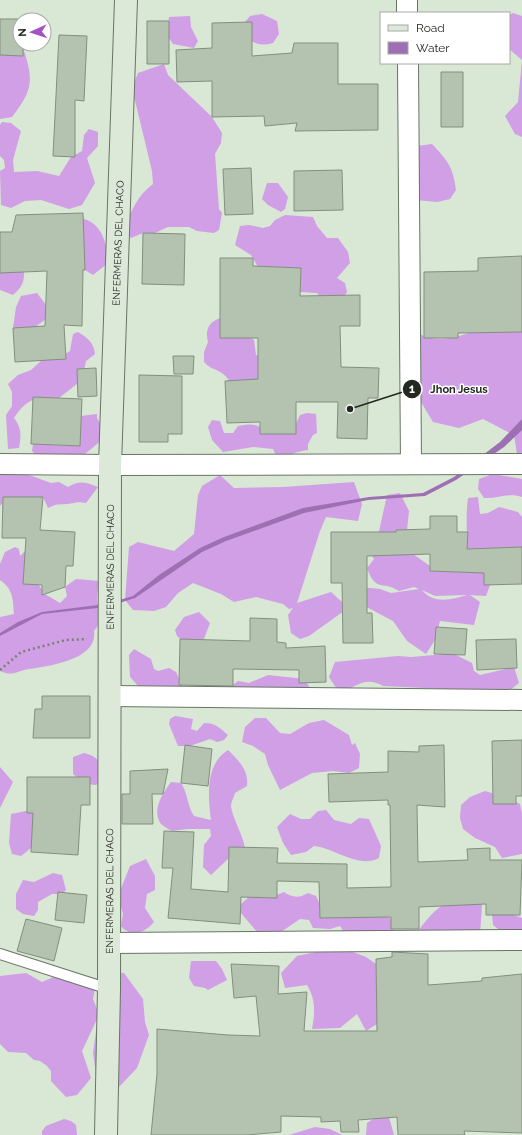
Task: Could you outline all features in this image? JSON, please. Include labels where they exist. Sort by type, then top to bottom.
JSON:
[{"type":"main road","name":"ENFERMERAS DEL CHACO","points":[[106,1135],[109,989],[110,465],[126,0]]},
{"type":"street","points":[[407,0],[408,12]]},
{"type":"street","points":[[408,64],[411,464]]},
{"type":"street","points":[[0,464],[522,464]]},
{"type":"street","points":[[110,696],[522,700]]},
{"type":"street","points":[[109,943],[522,940]]},
{"type":"lane","points":[[0,954],[109,989]]},
{"type":"path","points":[[0,670],[21,652],[66,640],[110,638]]},
{"type":"shaded area","points":[[513,13],[522,16],[522,60],[510,50],[510,14]]},
{"type":"shaded area","points":[[262,14],[277,21],[279,34],[273,43],[259,44],[247,38],[245,22],[250,16]]},
{"type":"shaded area","points":[[190,16],[191,27],[198,41],[194,48],[173,44],[167,35],[169,17]]},
{"type":"shaded area","points":[[0,48],[12,48],[12,52],[24,52],[29,68],[30,84],[28,92],[12,117],[0,119]]},
{"type":"shaded area","points":[[522,60],[522,137],[515,134],[505,116],[518,102]]},
{"type":"shaded area","points":[[164,64],[168,75],[212,117],[222,133],[221,143],[215,154],[219,209],[222,213],[219,230],[214,233],[197,231],[189,227],[168,227],[155,233],[143,233],[131,238],[124,230],[129,216],[135,204],[153,184],[152,171],[132,88],[138,73]]},
{"type":"shaded area","points":[[2,122],[11,123],[21,131],[13,160],[14,172],[37,171],[59,176],[71,157],[82,151],[84,135],[89,129],[98,132],[98,146],[87,158],[95,183],[82,205],[69,209],[41,200],[25,201],[11,208],[1,205],[0,171],[5,168],[4,160],[0,156],[0,125]]},
{"type":"shaded area","points":[[432,144],[449,165],[456,190],[450,199],[437,202],[416,200],[410,147]]},
{"type":"shaded area","points":[[267,183],[278,183],[288,197],[285,209],[281,212],[268,205],[262,199]]},
{"type":"shaded area","points":[[285,215],[313,217],[317,226],[327,238],[338,238],[348,252],[350,263],[337,278],[345,283],[347,292],[340,303],[324,302],[317,293],[300,292],[300,281],[258,267],[251,255],[235,245],[240,226],[249,225],[263,228],[270,226],[275,220]]},
{"type":"shaded area","points":[[79,218],[93,223],[98,228],[107,248],[108,263],[93,275],[85,270],[71,247]]},
{"type":"shaded area","points":[[0,259],[23,263],[23,281],[20,288],[13,295],[0,290]]},
{"type":"shaded area","points":[[37,293],[46,305],[46,319],[35,327],[13,328],[16,307],[21,296]]},
{"type":"shaded area","points":[[220,318],[224,327],[247,335],[254,340],[256,355],[261,356],[286,381],[230,382],[224,374],[207,365],[204,362],[204,352],[208,342],[207,330],[213,322]]},
{"type":"shaded area","points":[[522,323],[522,454],[517,454],[514,435],[483,419],[459,428],[433,422],[421,402],[415,367],[413,330],[423,336],[443,339],[452,338],[495,325]]},
{"type":"shaded area","points":[[78,332],[90,341],[95,354],[86,361],[82,380],[59,398],[33,400],[23,406],[14,418],[17,422],[20,433],[19,448],[8,449],[6,415],[12,406],[12,392],[8,384],[18,375],[31,370],[42,360],[58,359],[70,351],[73,334]]},
{"type":"shaded area","points":[[307,413],[316,414],[317,433],[313,435],[308,444],[308,450],[277,458],[273,449],[253,447],[223,452],[212,440],[208,427],[212,420],[220,421],[224,433],[233,433],[238,426],[246,425],[255,425],[265,430],[295,426],[300,415]]},
{"type":"shaded area","points":[[97,414],[97,418],[103,428],[103,439],[79,459],[39,459],[32,451],[33,444],[67,446],[80,437],[81,416]]},
{"type":"shaded area","points":[[21,472],[51,483],[59,482],[68,487],[76,483],[83,482],[98,487],[86,503],[78,502],[58,504],[48,508],[43,497],[8,497],[0,506],[0,473]]},
{"type":"shaded area","points":[[493,474],[522,479],[522,497],[508,495],[494,498],[484,498],[478,489],[479,479]]},
{"type":"shaded area","points":[[220,475],[234,488],[283,487],[354,482],[362,504],[358,521],[326,517],[320,531],[297,603],[331,592],[342,602],[344,611],[309,636],[300,639],[291,633],[288,615],[293,608],[289,609],[283,604],[256,597],[234,602],[221,594],[193,583],[178,593],[166,607],[154,611],[133,610],[125,600],[129,547],[138,542],[174,551],[194,534],[198,495],[202,486]]},
{"type":"shaded area","points":[[400,493],[409,511],[407,530],[413,554],[430,566],[450,572],[467,564],[468,498],[478,497],[480,514],[488,513],[499,507],[518,512],[522,517],[522,553],[511,547],[494,548],[487,556],[490,585],[486,596],[470,595],[480,602],[474,625],[440,621],[435,640],[426,654],[407,641],[393,621],[359,603],[360,587],[380,589],[391,593],[419,589],[414,587],[399,591],[388,586],[380,585],[373,581],[367,568],[374,559],[367,548],[378,536],[387,495]],"holes":[[[422,590],[435,596],[467,595],[443,600],[431,597]]]},
{"type":"shaded area","points":[[15,547],[19,549],[20,556],[26,550],[30,557],[24,566],[24,584],[38,584],[45,594],[60,603],[67,596],[65,587],[76,579],[100,581],[97,602],[100,618],[94,631],[93,641],[88,649],[80,655],[70,660],[48,666],[9,674],[0,671],[0,617],[14,614],[14,609],[12,595],[8,587],[0,580],[0,564],[5,552]]},
{"type":"shaded area","points":[[199,612],[210,623],[202,644],[185,643],[177,636],[175,630],[184,617]]},
{"type":"shaded area","points":[[134,649],[151,659],[154,669],[158,671],[169,668],[176,672],[183,687],[140,688],[130,677],[129,655]]},
{"type":"shaded area","points":[[447,654],[456,655],[472,663],[474,671],[480,675],[514,667],[519,683],[508,692],[383,686],[377,683],[366,682],[356,685],[340,694],[329,677],[335,662],[398,656],[411,657]]},
{"type":"shaded area","points":[[268,675],[305,679],[312,692],[229,688],[238,681],[249,683]]},
{"type":"shaded area","points":[[175,716],[193,719],[191,729],[197,731],[204,723],[208,723],[217,726],[228,735],[224,740],[217,742],[210,739],[190,746],[178,746],[169,724],[170,719]]},
{"type":"shaded area","points":[[255,718],[266,718],[280,733],[290,734],[309,723],[324,720],[349,735],[352,745],[355,743],[360,754],[359,768],[349,773],[333,771],[312,773],[280,790],[268,765],[265,754],[253,746],[242,742],[245,727]]},
{"type":"shaded area","points":[[228,750],[245,770],[247,780],[247,786],[235,793],[231,803],[233,815],[245,848],[229,858],[211,875],[203,867],[204,845],[211,836],[210,829],[187,829],[172,831],[161,824],[157,813],[159,802],[171,782],[181,783],[194,816],[211,820],[209,791],[212,772],[215,764]]},
{"type":"shaded area","points":[[84,753],[94,757],[99,762],[102,780],[96,785],[85,784],[73,774],[73,757]]},
{"type":"shaded area","points":[[0,767],[13,782],[0,808]]},
{"type":"shaded area","points":[[485,791],[508,798],[520,804],[522,813],[522,854],[502,858],[495,847],[475,838],[463,829],[460,818],[461,805],[470,797]]},
{"type":"shaded area","points":[[31,810],[59,814],[32,834],[31,848],[21,856],[12,854],[9,843],[11,814]]},
{"type":"shaded area","points":[[326,810],[334,820],[351,824],[359,818],[369,819],[381,846],[379,858],[371,861],[355,860],[330,850],[314,846],[306,852],[291,855],[283,843],[277,827],[290,814],[301,819],[310,819],[318,811]]},
{"type":"shaded area","points":[[146,859],[155,876],[155,890],[147,894],[145,908],[154,922],[146,929],[138,933],[133,933],[125,930],[121,926],[123,914],[118,896],[130,866]]},
{"type":"shaded area","points":[[53,873],[62,875],[66,890],[62,894],[52,894],[38,902],[38,910],[34,916],[23,914],[16,909],[16,894],[23,880],[34,882]]},
{"type":"shaded area","points":[[475,890],[482,906],[480,934],[423,933],[419,930],[437,909],[457,897]]},
{"type":"shaded area","points":[[284,892],[293,896],[302,896],[308,893],[316,896],[322,909],[357,909],[390,918],[394,925],[393,932],[344,932],[340,926],[330,929],[313,928],[309,920],[300,919],[281,932],[258,933],[240,912],[241,904],[249,897],[269,898]]},
{"type":"shaded area","points":[[509,910],[514,915],[522,918],[522,933],[498,929],[493,925],[492,914]]},
{"type":"shaded area","points":[[340,947],[366,957],[376,964],[377,1024],[366,1031],[357,1014],[340,1028],[312,1029],[314,1007],[312,996],[307,985],[285,988],[281,973],[297,956]]},
{"type":"shaded area","points":[[191,961],[216,961],[227,980],[208,990],[194,986],[189,978]]},
{"type":"shaded area","points":[[97,971],[124,973],[143,999],[145,1022],[149,1035],[137,1068],[119,1087],[97,1081],[93,1053],[98,1017],[82,1051],[91,1078],[77,1095],[66,1097],[51,1081],[51,1071],[47,1066],[40,1061],[34,1060],[26,1053],[8,1052],[0,1044],[0,976],[26,973],[42,982],[56,976],[96,984],[93,999],[99,1014],[101,996]]},
{"type":"shaded area","points":[[387,1110],[394,1135],[366,1135],[367,1123]]},
{"type":"shaded area","points":[[64,1119],[71,1121],[76,1125],[77,1135],[42,1135],[42,1131],[46,1126]]},
{"type":"shaded area","points":[[315,1127],[330,1129],[342,1135],[289,1135]]},
{"type":"water","points":[[522,419],[522,430],[504,447],[456,480],[425,496],[368,500],[304,513],[226,541],[202,552],[135,598],[107,607],[42,614],[0,636],[0,633],[18,622],[42,612],[106,604],[133,596],[159,575],[200,548],[224,537],[303,508],[369,497],[423,493],[454,477],[500,442]]},
{"type":"building","points":[[0,19],[12,19],[12,52],[23,52],[23,56],[0,55]]},
{"type":"building","points":[[147,21],[169,21],[169,64],[147,64]]},
{"type":"building","points":[[252,22],[252,56],[292,53],[294,43],[338,43],[338,84],[378,84],[378,130],[295,131],[297,123],[265,126],[264,116],[212,117],[212,81],[177,82],[176,50],[212,48],[212,23]]},
{"type":"building","points":[[59,35],[87,36],[84,101],[75,100],[75,157],[53,156]]},
{"type":"building","points":[[441,72],[463,72],[463,127],[441,127]]},
{"type":"building","points":[[251,168],[253,214],[225,215],[223,169]]},
{"type":"building","points":[[342,170],[343,210],[294,211],[294,171]]},
{"type":"building","points":[[83,213],[85,270],[83,270],[82,326],[64,325],[66,359],[15,362],[13,328],[45,326],[47,271],[0,273],[0,232],[12,232],[16,215]]},
{"type":"building","points":[[143,233],[185,234],[184,285],[142,284]]},
{"type":"building","points":[[522,256],[522,332],[458,333],[458,338],[424,338],[424,272],[478,271],[478,258]]},
{"type":"building","points":[[220,258],[253,258],[253,266],[301,268],[300,296],[360,295],[360,326],[340,326],[341,367],[379,368],[378,398],[368,398],[367,439],[337,438],[338,402],[296,402],[296,434],[260,434],[260,422],[227,423],[225,381],[258,379],[258,338],[220,338]]},
{"type":"building","points":[[173,356],[194,356],[193,374],[174,374]]},
{"type":"building","points":[[96,368],[97,396],[78,397],[77,369]]},
{"type":"building","points":[[139,375],[182,376],[182,434],[168,434],[168,442],[139,442]]},
{"type":"building","points":[[33,397],[82,399],[80,446],[31,444]]},
{"type":"building","points":[[3,497],[43,497],[40,530],[75,532],[73,566],[66,566],[65,587],[42,595],[42,585],[23,584],[26,538],[2,538]]},
{"type":"building","points":[[430,516],[457,516],[457,532],[468,532],[467,549],[522,547],[522,584],[484,585],[484,573],[430,571],[430,554],[367,556],[367,613],[372,613],[373,643],[343,643],[342,583],[331,583],[331,532],[396,532],[396,530],[430,529]]},
{"type":"building","points":[[250,618],[277,619],[277,642],[286,643],[286,648],[325,646],[326,682],[299,683],[299,670],[233,669],[233,686],[179,685],[180,639],[250,641]]},
{"type":"building","points":[[436,627],[467,629],[465,655],[434,654]]},
{"type":"building","points":[[516,639],[517,668],[477,670],[476,640]]},
{"type":"building","points":[[42,696],[90,696],[90,738],[33,738],[35,709],[42,709]]},
{"type":"building","points":[[522,740],[522,796],[516,796],[516,804],[493,804],[492,741]]},
{"type":"building","points":[[185,745],[212,749],[208,786],[181,783]]},
{"type":"building","points":[[444,745],[445,807],[417,805],[418,862],[468,860],[467,849],[490,848],[490,860],[522,860],[520,915],[486,915],[486,904],[419,907],[419,929],[391,929],[391,917],[320,918],[319,882],[277,881],[277,898],[241,897],[240,924],[168,918],[173,868],[162,868],[164,831],[194,832],[191,889],[228,892],[229,847],[278,848],[277,863],[347,864],[347,888],[391,887],[390,805],[388,805],[388,800],[329,802],[328,774],[388,772],[388,751],[419,752],[419,746]]},
{"type":"building","points":[[168,769],[163,794],[152,794],[153,824],[122,824],[122,794],[130,794],[130,771]]},
{"type":"building","points":[[27,777],[90,777],[90,805],[81,805],[78,855],[31,852],[33,813],[27,813]]},
{"type":"building","points":[[58,892],[87,895],[84,923],[55,920]]},
{"type":"building","points":[[26,919],[62,928],[54,961],[17,951]]},
{"type":"building","points":[[392,952],[428,954],[428,985],[482,981],[482,978],[522,974],[522,1133],[464,1131],[465,1135],[398,1135],[397,1117],[358,1120],[359,1132],[341,1132],[340,1121],[321,1122],[321,1117],[281,1116],[281,1132],[246,1135],[151,1135],[157,1074],[157,1029],[260,1036],[256,996],[234,998],[231,964],[279,966],[278,994],[307,992],[304,1031],[377,1031],[376,959],[392,957]]},
{"type":"place","name":"Jhon Jesus","points":[[350,409]]}]
